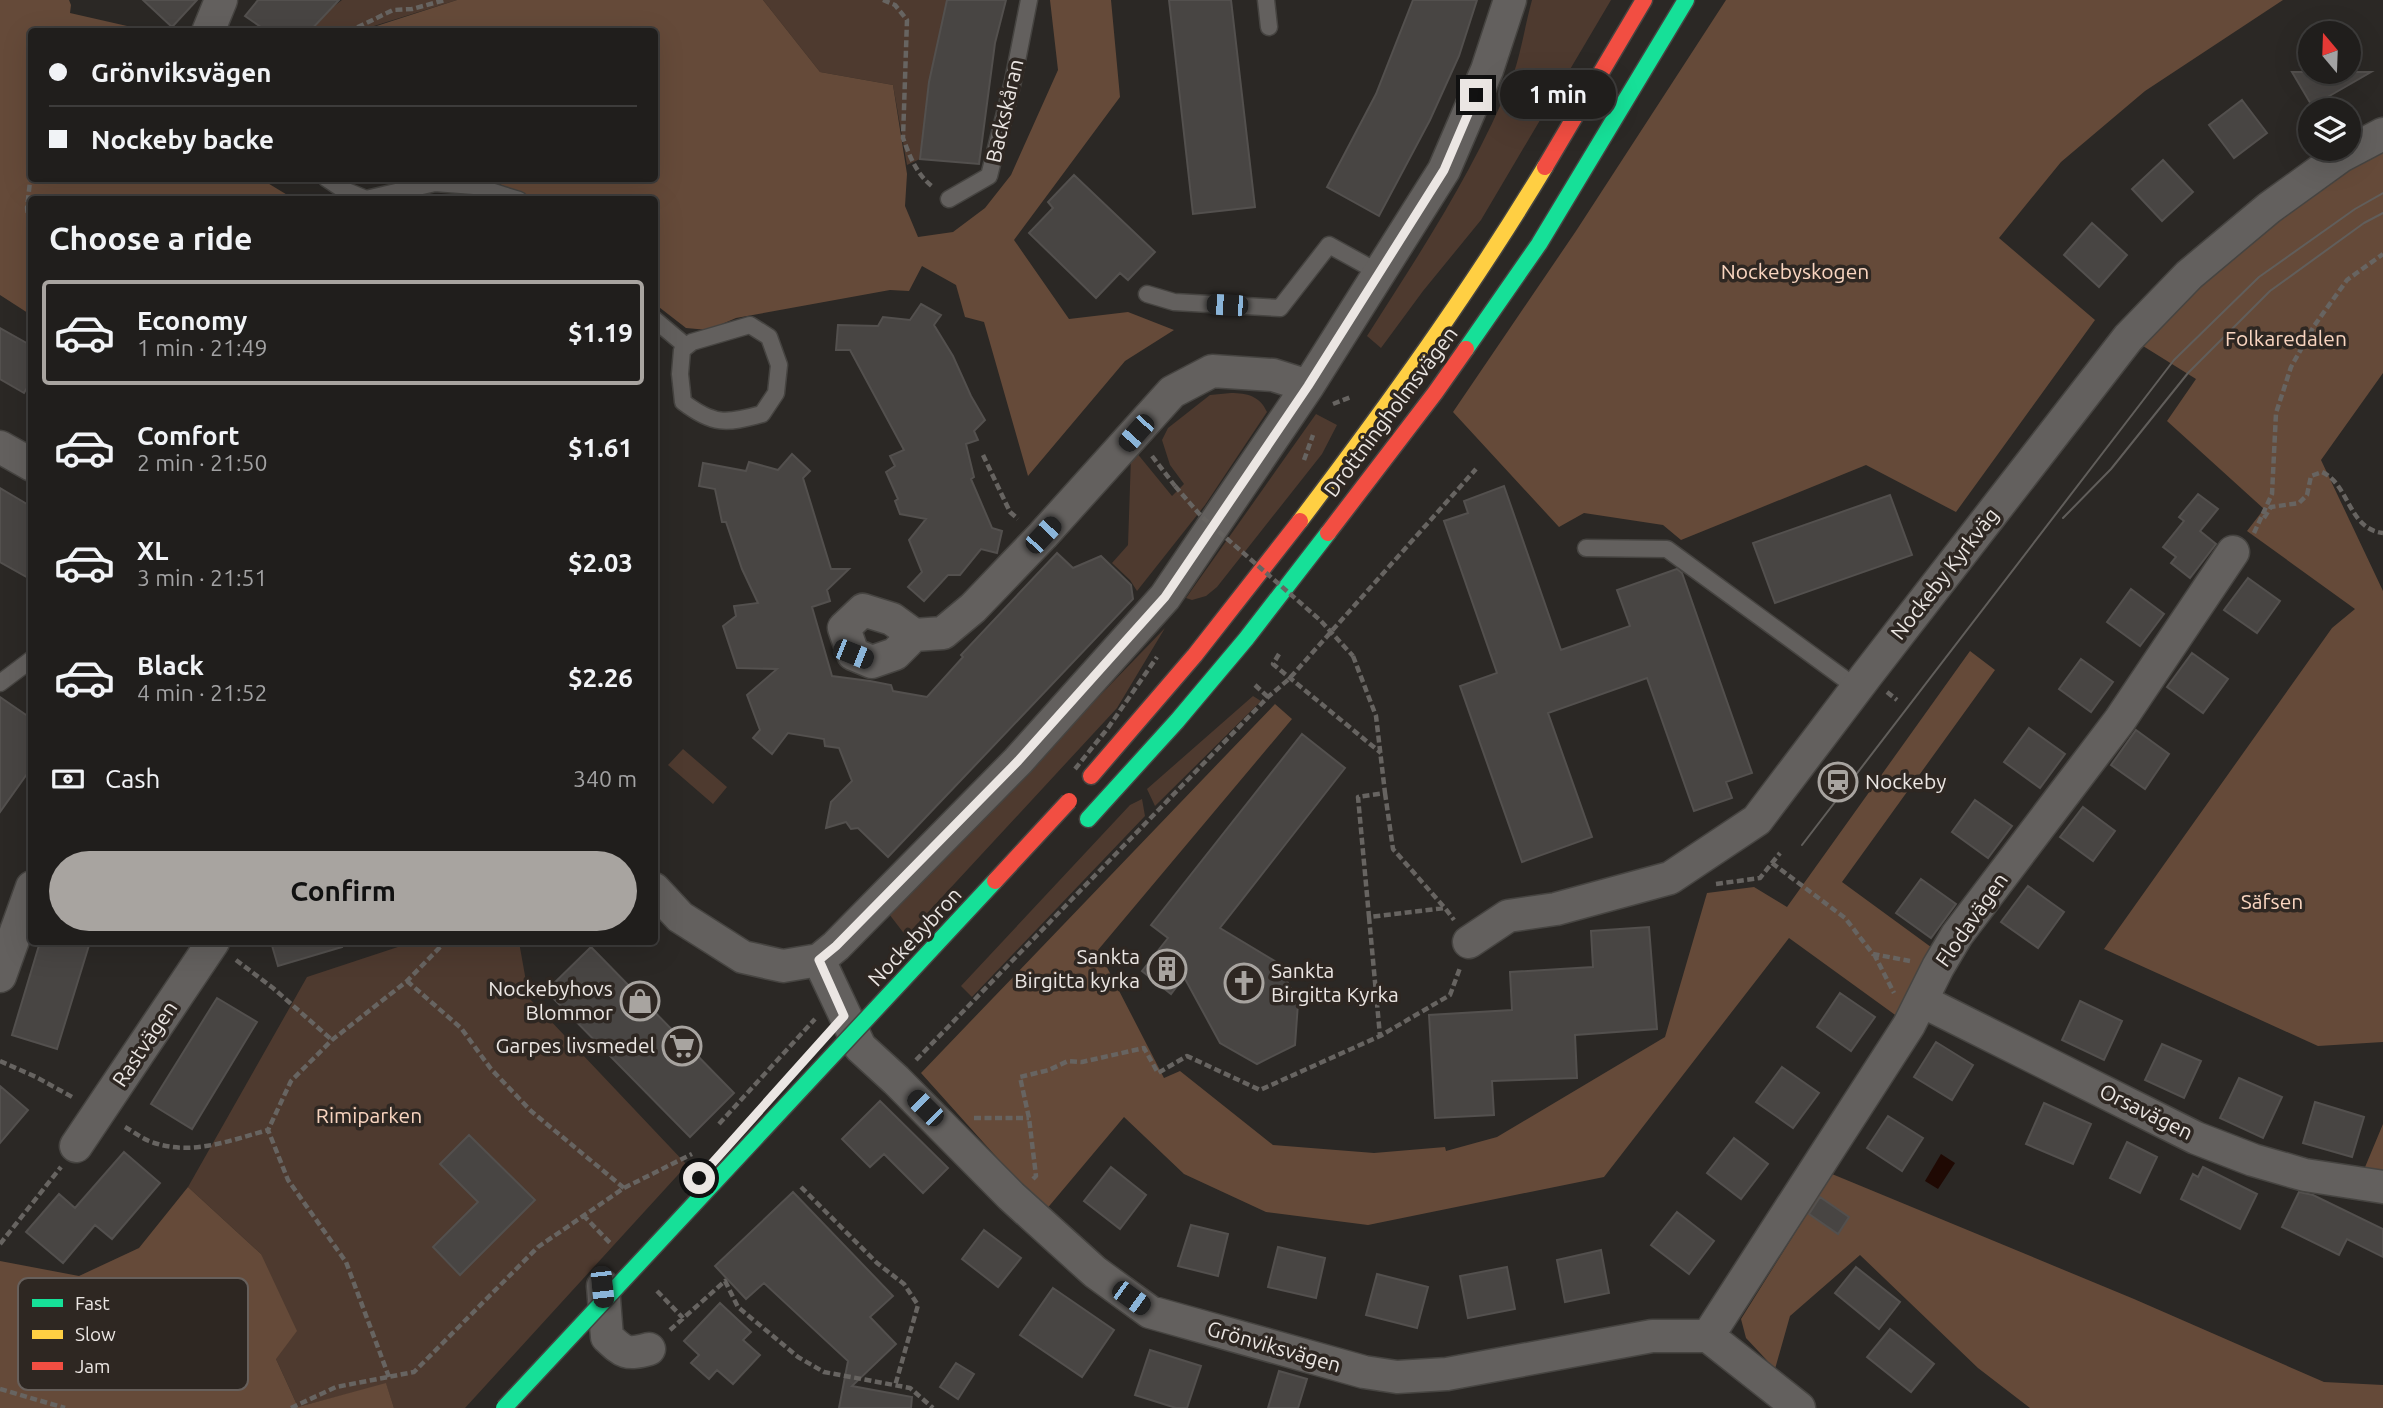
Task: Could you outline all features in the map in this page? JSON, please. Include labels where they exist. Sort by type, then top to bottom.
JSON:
[{"type":"main road","name":"Drottningholmsvägen","points":[[1069,801],[1156,703],[1224,620],[1408,376],[1489,258],[1644,0]]},
{"type":"main road","name":"Drottningholmsvägen","points":[[1084,824],[1177,721],[1246,639],[1435,393],[1539,244],[1685,0]]},
{"type":"main road","name":"Nockebybron","points":[[504,1408],[1069,801]]},
{"type":"main road","points":[[859,1062],[878,1042]]},
{"type":"main road","points":[[591,1347],[620,1317]]},
{"type":"street","points":[[210,28],[221,0]]},
{"type":"street","points":[[658,893],[680,917],[743,957],[783,966],[827,953],[1018,761],[1165,597],[1315,397],[1378,272],[1444,170],[1487,70],[1510,0]]},
{"type":"street","name":"Nockeby Kyrkväg","points":[[1469,942],[1508,916],[1556,909],[1670,878],[1757,820],[2129,338],[2189,275],[2269,208],[2341,156],[2383,134]]},
{"type":"street","points":[[914,635],[943,634],[973,608],[1172,392],[1212,371],[1273,375],[1315,397]]},
{"type":"street","points":[[0,447],[28,463]]},
{"type":"street","name":"Flodavägen","points":[[1708,1336],[1909,1025],[1957,935],[2120,720],[2233,552]]},
{"type":"street","points":[[0,976],[28,898]]},
{"type":"street","name":"Rastvägen","points":[[76,1146],[211,945]]},
{"type":"street","name":"Grönviksvägen","points":[[827,953],[840,1006],[860,1047],[1021,1205],[1095,1272],[1150,1312],[1364,1372],[1397,1377],[1447,1374],[1652,1336],[1708,1336]]},
{"type":"street","name":"Orsavägen","points":[[1922,1001],[2196,1138],[2253,1160],[2305,1175],[2383,1187]]},
{"type":"street","points":[[649,1349],[630,1354],[622,1351],[607,1337],[602,1287],[840,1006]]},
{"type":"street","points":[[1708,1336],[1799,1408]]},
{"type":"lane","name":"Backskåran","points":[[949,200],[989,176],[1013,81],[1029,0]]},
{"type":"lane","points":[[1266,0],[1269,27]]},
{"type":"lane","points":[[331,182],[349,195]]},
{"type":"lane","points":[[379,196],[435,183],[474,186],[506,196]]},
{"type":"lane","points":[[1147,294],[1174,302],[1280,308],[1329,245],[1378,272]]},
{"type":"lane","points":[[658,323],[686,346]]},
{"type":"lane","points":[[750,325],[769,337],[779,365],[778,379],[776,393],[762,414],[736,421],[703,418],[682,402],[680,374],[682,350],[686,346],[719,332],[750,325]]},
{"type":"lane","points":[[1586,548],[1667,550],[1857,688]]},
{"type":"lane","points":[[0,683],[28,662]]},
{"type":"path","points":[[356,28],[393,10],[412,9],[445,0]]},
{"type":"path","points":[[883,0],[895,5],[907,20],[903,138],[909,156],[923,179],[949,200]]},
{"type":"path","points":[[28,220],[26,208],[30,182]]},
{"type":"path","points":[[2383,254],[2347,280],[2314,326],[2291,367],[2276,413],[2272,494],[2253,536],[2271,507],[2299,503],[2307,495],[2311,477],[2322,472],[2333,477],[2354,514],[2369,529],[2383,533]]},
{"type":"path","points":[[1315,397],[1355,396]]},
{"type":"path","points":[[1036,1176],[1029,1118],[1020,1077],[1049,1070],[1068,1061],[1082,1062],[1144,1048],[1158,1073],[1187,1056],[1260,1090],[1380,1036],[1450,995],[1469,942],[1444,908],[1393,849],[1377,716],[1353,656],[1320,620],[1201,516],[1136,433]]},
{"type":"path","points":[[983,455],[1010,512],[1041,537]]},
{"type":"path","points":[[896,1080],[1268,697],[1289,679],[1476,469]]},
{"type":"path","points":[[1273,664],[1382,754]]},
{"type":"path","points":[[1255,685],[1268,697]]},
{"type":"path","points":[[1380,1036],[1359,797],[1385,793]]},
{"type":"path","points":[[1780,853],[1772,863],[1845,918],[1873,954],[1938,967]]},
{"type":"path","points":[[1370,917],[1444,908]]},
{"type":"path","points":[[217,945],[332,1040]]},
{"type":"path","points":[[389,1377],[346,1262],[288,1180],[268,1130],[291,1082],[332,1040],[407,981],[442,945]]},
{"type":"path","points":[[407,981],[461,1028],[491,1069],[531,1111],[624,1188]]},
{"type":"path","points":[[716,1128],[840,1006]]},
{"type":"path","points":[[0,1061],[53,1087]]},
{"type":"path","points":[[995,1118],[1029,1118]]},
{"type":"path","points":[[132,1131],[147,1140],[174,1148],[185,1148],[206,1147],[268,1130]]},
{"type":"path","points":[[0,1244],[76,1146]]},
{"type":"path","points":[[291,1408],[336,1387],[414,1372],[538,1247],[624,1188],[689,1157],[698,1148]]},
{"type":"path","points":[[801,1186],[877,1263],[904,1284],[918,1305],[895,1386]]},
{"type":"path","points":[[649,1349],[725,1281],[738,1307],[798,1357],[824,1372],[910,1388],[933,1408]]},
{"type":"path","points":[[0,1389],[65,1408]]},
{"type":"green space","points":[[0,0],[69,0],[70,13],[136,28],[28,28],[28,182],[266,182],[289,196],[28,196],[28,313],[0,295]]},
{"type":"green space","points":[[342,0],[457,0],[368,28],[313,28]]},
{"type":"green space","points":[[457,0],[763,0],[820,72],[893,85],[907,174],[905,206],[918,237],[953,232],[985,208],[1011,175],[1058,70],[1050,0],[1111,0],[1120,97],[1014,240],[1069,319],[1128,312],[1174,330],[1125,361],[1028,476],[984,322],[965,317],[956,285],[922,266],[909,291],[890,290],[736,318],[708,330],[686,328],[658,306],[658,196],[526,196],[495,182],[658,182],[658,28],[370,28]]},
{"type":"green space","points":[[763,0],[947,0],[929,82],[920,159],[907,165],[893,85],[820,72]]},
{"type":"green space","points":[[1532,0],[1611,0],[1481,220],[1381,348],[1367,336],[1446,210],[1481,145],[1512,78]]},
{"type":"green space","name":"Nockebyskogen","points":[[1726,0],[2283,0],[2145,91],[2061,162],[1999,238],[2095,320],[1956,512],[1866,465],[1681,540],[1663,525],[1584,513],[1559,527],[1453,412],[1576,231]]},
{"type":"green space","points":[[2383,150],[2383,373],[2321,460],[2383,591],[2383,1042],[2318,1046],[2104,949],[2332,628],[2355,609],[2247,531],[2264,509],[2167,421],[2196,379],[2143,346],[2202,280],[2276,219],[2349,168]]},
{"type":"green space","points":[[1231,393],[1252,396],[1261,402],[1267,412],[1205,505],[1137,591],[1130,580],[1112,563],[1128,545],[1131,457],[1136,452],[1172,496],[1184,484],[1170,465],[1162,440],[1168,428],[1210,395]]},
{"type":"green space","points":[[1316,414],[1337,425],[1322,454],[1217,587],[1206,596],[1192,600],[1186,598]]},
{"type":"green space","points":[[1165,628],[1117,708],[906,936],[889,914]]},
{"type":"green space","points":[[1970,651],[1995,670],[1842,882],[1935,950],[1898,1017],[1789,938],[1604,1177],[1368,1225],[1266,1212],[1184,1174],[1124,1117],[1045,1211],[921,1073],[1275,704],[1292,719],[1098,950],[1164,1078],[1180,1071],[1273,1145],[1374,1153],[1445,1147],[1446,1151],[1497,1137],[1665,1037],[1707,893],[1754,887],[1787,907]]},
{"type":"green space","points":[[1253,696],[1261,701],[1155,806],[1147,789]]},
{"type":"green space","points":[[683,749],[727,787],[713,804],[668,765]]},
{"type":"green space","points":[[1142,799],[1145,816],[972,997],[961,986],[1130,805]]},
{"type":"green space","name":"Rimiparken","points":[[404,945],[520,945],[529,998],[687,1165],[465,1408],[394,1408],[386,1384],[298,1407],[276,1359],[261,1254],[188,1187],[307,977]]},
{"type":"green space","points":[[2383,1124],[2383,1173],[2363,1172]]},
{"type":"green space","points":[[1832,1174],[2134,1299],[2324,1382],[2383,1385],[2383,1408],[2030,1408],[1978,1368],[1860,1255],[1790,1316],[1775,1369],[1746,1338],[1741,1319]]},
{"type":"green space","points":[[188,1187],[261,1254],[297,1331],[276,1359],[298,1407],[386,1383],[394,1408],[0,1408],[0,1261],[79,1276],[139,1248]]},
{"type":"shaded area","points":[[1941,1154],[1955,1163],[1938,1189],[1925,1181]]},
{"type":"building","points":[[143,0],[197,0],[172,27]]},
{"type":"building","points":[[258,0],[339,0],[313,28],[262,28],[245,16]]},
{"type":"building","points":[[947,0],[1006,0],[995,43],[979,164],[920,159],[929,82]]},
{"type":"building","points":[[1169,0],[1231,0],[1255,207],[1193,214]]},
{"type":"building","points":[[1413,0],[1477,0],[1459,56],[1430,120],[1379,216],[1327,187],[1376,94]]},
{"type":"building","points":[[2299,84],[2350,84],[2326,98],[2307,98]]},
{"type":"building","points":[[2242,100],[2267,133],[2234,158],[2209,125]]},
{"type":"building","points":[[2163,160],[2193,192],[2162,221],[2132,189]]},
{"type":"building","points":[[1074,175],[1155,252],[1128,280],[1120,273],[1096,298],[1029,233],[1053,208],[1048,202]]},
{"type":"building","points":[[2092,223],[2127,255],[2099,287],[2064,255]]},
{"type":"building","points":[[921,304],[941,315],[934,325],[985,420],[974,431],[978,440],[966,444],[974,477],[971,479],[992,528],[1002,531],[997,553],[981,549],[960,575],[948,575],[924,601],[908,587],[922,572],[909,540],[926,519],[900,514],[895,501],[898,499],[886,472],[895,466],[890,456],[904,450],[850,350],[836,350],[838,325],[878,326],[883,317],[910,320]]},
{"type":"building","points":[[0,328],[28,344],[28,386],[24,393],[0,379]]},
{"type":"building","points":[[792,454],[810,471],[803,478],[831,569],[849,569],[827,590],[830,601],[812,607],[832,676],[891,685],[893,691],[927,697],[963,657],[961,655],[1057,553],[1073,568],[1101,556],[1131,585],[1133,599],[888,857],[858,828],[851,829],[846,822],[826,828],[831,802],[852,781],[839,748],[825,746],[824,739],[788,733],[772,754],[753,738],[760,730],[747,695],[777,669],[737,668],[723,626],[736,616],[734,606],[758,603],[742,569],[726,522],[722,522],[715,489],[699,486],[703,463],[746,471],[749,462],[778,470]]},
{"type":"building","points":[[1504,486],[1561,650],[1630,626],[1617,590],[1677,569],[1682,573],[1752,773],[1726,782],[1732,798],[1694,811],[1647,678],[1548,713],[1592,837],[1522,862],[1460,686],[1497,673],[1444,521],[1468,513],[1464,501]]},
{"type":"building","points":[[0,488],[28,505],[28,578],[0,562]]},
{"type":"building","points":[[2198,494],[2218,509],[2200,531],[2216,544],[2190,578],[2171,563],[2176,557],[2163,547],[2184,521],[2179,517]]},
{"type":"building","points":[[1890,495],[1912,555],[1775,603],[1753,543]]},
{"type":"building","points":[[2248,578],[2280,601],[2257,633],[2224,610]]},
{"type":"building","points":[[2131,589],[2164,614],[2140,646],[2107,622]]},
{"type":"building","points":[[2192,653],[2228,679],[2203,713],[2167,687]]},
{"type":"building","points":[[2081,659],[2113,682],[2091,712],[2059,689]]},
{"type":"building","points":[[0,697],[28,716],[28,773],[0,812]]},
{"type":"building","points":[[2029,728],[2065,754],[2040,788],[2004,762]]},
{"type":"building","points":[[2136,730],[2169,754],[2145,789],[2111,765]]},
{"type":"building","points":[[1302,734],[1345,768],[1220,928],[1278,963],[1298,1003],[1295,1045],[1257,1064],[1220,1043],[1184,977],[1171,994],[1142,971],[1168,938],[1151,925]]},
{"type":"building","points":[[1975,800],[2012,826],[1988,858],[1952,832]]},
{"type":"building","points":[[2083,807],[2115,831],[2093,861],[2060,837]]},
{"type":"building","points":[[1921,879],[1956,904],[1931,938],[1896,913]]},
{"type":"building","points":[[2028,886],[2064,912],[2038,948],[2001,922]]},
{"type":"building","points":[[1649,927],[1657,1029],[1575,1035],[1577,1078],[1492,1081],[1494,1115],[1435,1118],[1429,1015],[1512,1010],[1510,972],[1593,967],[1591,931]]},
{"type":"building","points":[[39,945],[89,945],[57,1049],[12,1035]]},
{"type":"building","points":[[272,945],[342,945],[342,947],[278,966]]},
{"type":"building","points":[[591,947],[734,1093],[690,1137],[546,991]]},
{"type":"building","points":[[1840,993],[1875,1017],[1851,1051],[1817,1027]]},
{"type":"building","points":[[217,998],[257,1022],[192,1129],[151,1104]]},
{"type":"building","points":[[2080,1001],[2122,1021],[2104,1060],[2062,1040]]},
{"type":"building","points":[[1936,1042],[1973,1065],[1952,1100],[1914,1077]]},
{"type":"building","points":[[2162,1044],[2201,1061],[2184,1098],[2145,1080]]},
{"type":"building","points":[[1782,1067],[1819,1093],[1793,1128],[1756,1102]]},
{"type":"building","points":[[2239,1078],[2282,1097],[2263,1138],[2220,1118]]},
{"type":"building","points":[[0,1086],[28,1110],[0,1143]]},
{"type":"building","points":[[880,1101],[948,1168],[923,1193],[884,1154],[870,1167],[842,1139]]},
{"type":"building","points":[[2315,1102],[2364,1117],[2352,1157],[2303,1143]]},
{"type":"building","points":[[2044,1103],[2091,1124],[2073,1164],[2026,1144]]},
{"type":"building","points":[[1888,1116],[1923,1138],[1902,1171],[1867,1148]]},
{"type":"building","points":[[469,1135],[535,1200],[460,1275],[433,1247],[478,1202],[440,1164]]},
{"type":"building","points":[[1734,1138],[1768,1164],[1741,1199],[1707,1173]]},
{"type":"building","points":[[2127,1142],[2157,1157],[2140,1193],[2110,1178]]},
{"type":"building","points":[[124,1152],[160,1183],[112,1239],[95,1225],[63,1263],[26,1232],[59,1194],[75,1208]]},
{"type":"building","points":[[1111,1167],[1146,1195],[1120,1229],[1084,1201]]},
{"type":"building","points":[[2203,1167],[2257,1194],[2240,1229],[2181,1199],[2193,1174],[2198,1177]]},
{"type":"building","points":[[793,1192],[893,1296],[870,1317],[896,1344],[852,1386],[912,1397],[911,1408],[839,1408],[848,1361],[764,1283],[746,1299],[715,1266]]},
{"type":"building","points":[[2299,1192],[2313,1195],[2383,1229],[2383,1257],[2347,1239],[2339,1255],[2282,1227]]},
{"type":"building","points":[[1820,1197],[1849,1217],[1838,1234],[1809,1214]]},
{"type":"building","points":[[1677,1212],[1714,1241],[1689,1274],[1651,1245]]},
{"type":"building","points":[[1191,1225],[1228,1234],[1218,1276],[1178,1266]]},
{"type":"building","points":[[984,1230],[1021,1258],[998,1287],[962,1259]]},
{"type":"building","points":[[1278,1247],[1325,1258],[1316,1298],[1268,1287]]},
{"type":"building","points":[[1601,1250],[1609,1293],[1565,1302],[1557,1260]]},
{"type":"building","points":[[1507,1267],[1515,1309],[1468,1318],[1460,1276]]},
{"type":"building","points":[[1856,1267],[1900,1302],[1879,1329],[1835,1293]]},
{"type":"building","points":[[1377,1274],[1428,1287],[1417,1328],[1366,1315]]},
{"type":"building","points":[[1053,1288],[1114,1330],[1082,1377],[1020,1335]]},
{"type":"building","points":[[720,1303],[751,1332],[743,1340],[760,1355],[733,1384],[717,1370],[709,1379],[691,1363],[699,1355],[684,1341]]},
{"type":"building","points":[[1890,1329],[1934,1364],[1911,1392],[1867,1357]]},
{"type":"building","points":[[1150,1350],[1201,1366],[1187,1408],[1176,1408],[1135,1395]]},
{"type":"building","points":[[956,1363],[974,1374],[958,1399],[940,1387]]},
{"type":"building","points":[[1279,1371],[1307,1379],[1298,1408],[1268,1408]]},
{"type":"tram line","points":[[1802,845],[2174,360],[2259,277],[2355,209],[2383,193]]},
{"type":"tram line","points":[[2063,518],[2111,469],[2188,373],[2270,291],[2364,223],[2383,213]]},
{"type":"traffic: fast","points":[[1466,349],[1539,244],[1686,0]]},
{"type":"traffic: fast","points":[[1088,819],[1177,721],[1246,639],[1328,533]]},
{"type":"traffic: fast","points":[[504,1408],[995,881]]},
{"type":"traffic: slow","points":[[1300,521],[1427,347],[1488,258],[1545,167]]},
{"type":"traffic: jam","points":[[1545,167],[1644,0]]},
{"type":"traffic: jam","points":[[1328,533],[1466,349]]},
{"type":"traffic: jam","points":[[1091,776],[1195,655],[1300,521]]},
{"type":"traffic: jam","points":[[995,881],[1069,801]]},
{"type":"place","name":"Nockeby","points":[[1838,782]]},
{"type":"place","name":"Sankta Birgitta kyrka","points":[[1167,969]]},
{"type":"place","name":"Sankta Birgitta Kyrka","points":[[1244,983]]},
{"type":"place","name":"Nockebyhovs Blommor","points":[[640,1001]]},
{"type":"place","name":"Garpes livsmedel","points":[[682,1046]]},
{"type":"route","points":[[699,1178],[844,1016],[819,960],[836,946],[1018,761],[1165,597],[1308,386],[1444,170],[1476,95]]},
{"type":"park label","name":"Folkaredalen","points":[[2286,339]]},
{"type":"park label","name":"Säfsen","points":[[2272,902]]}]
